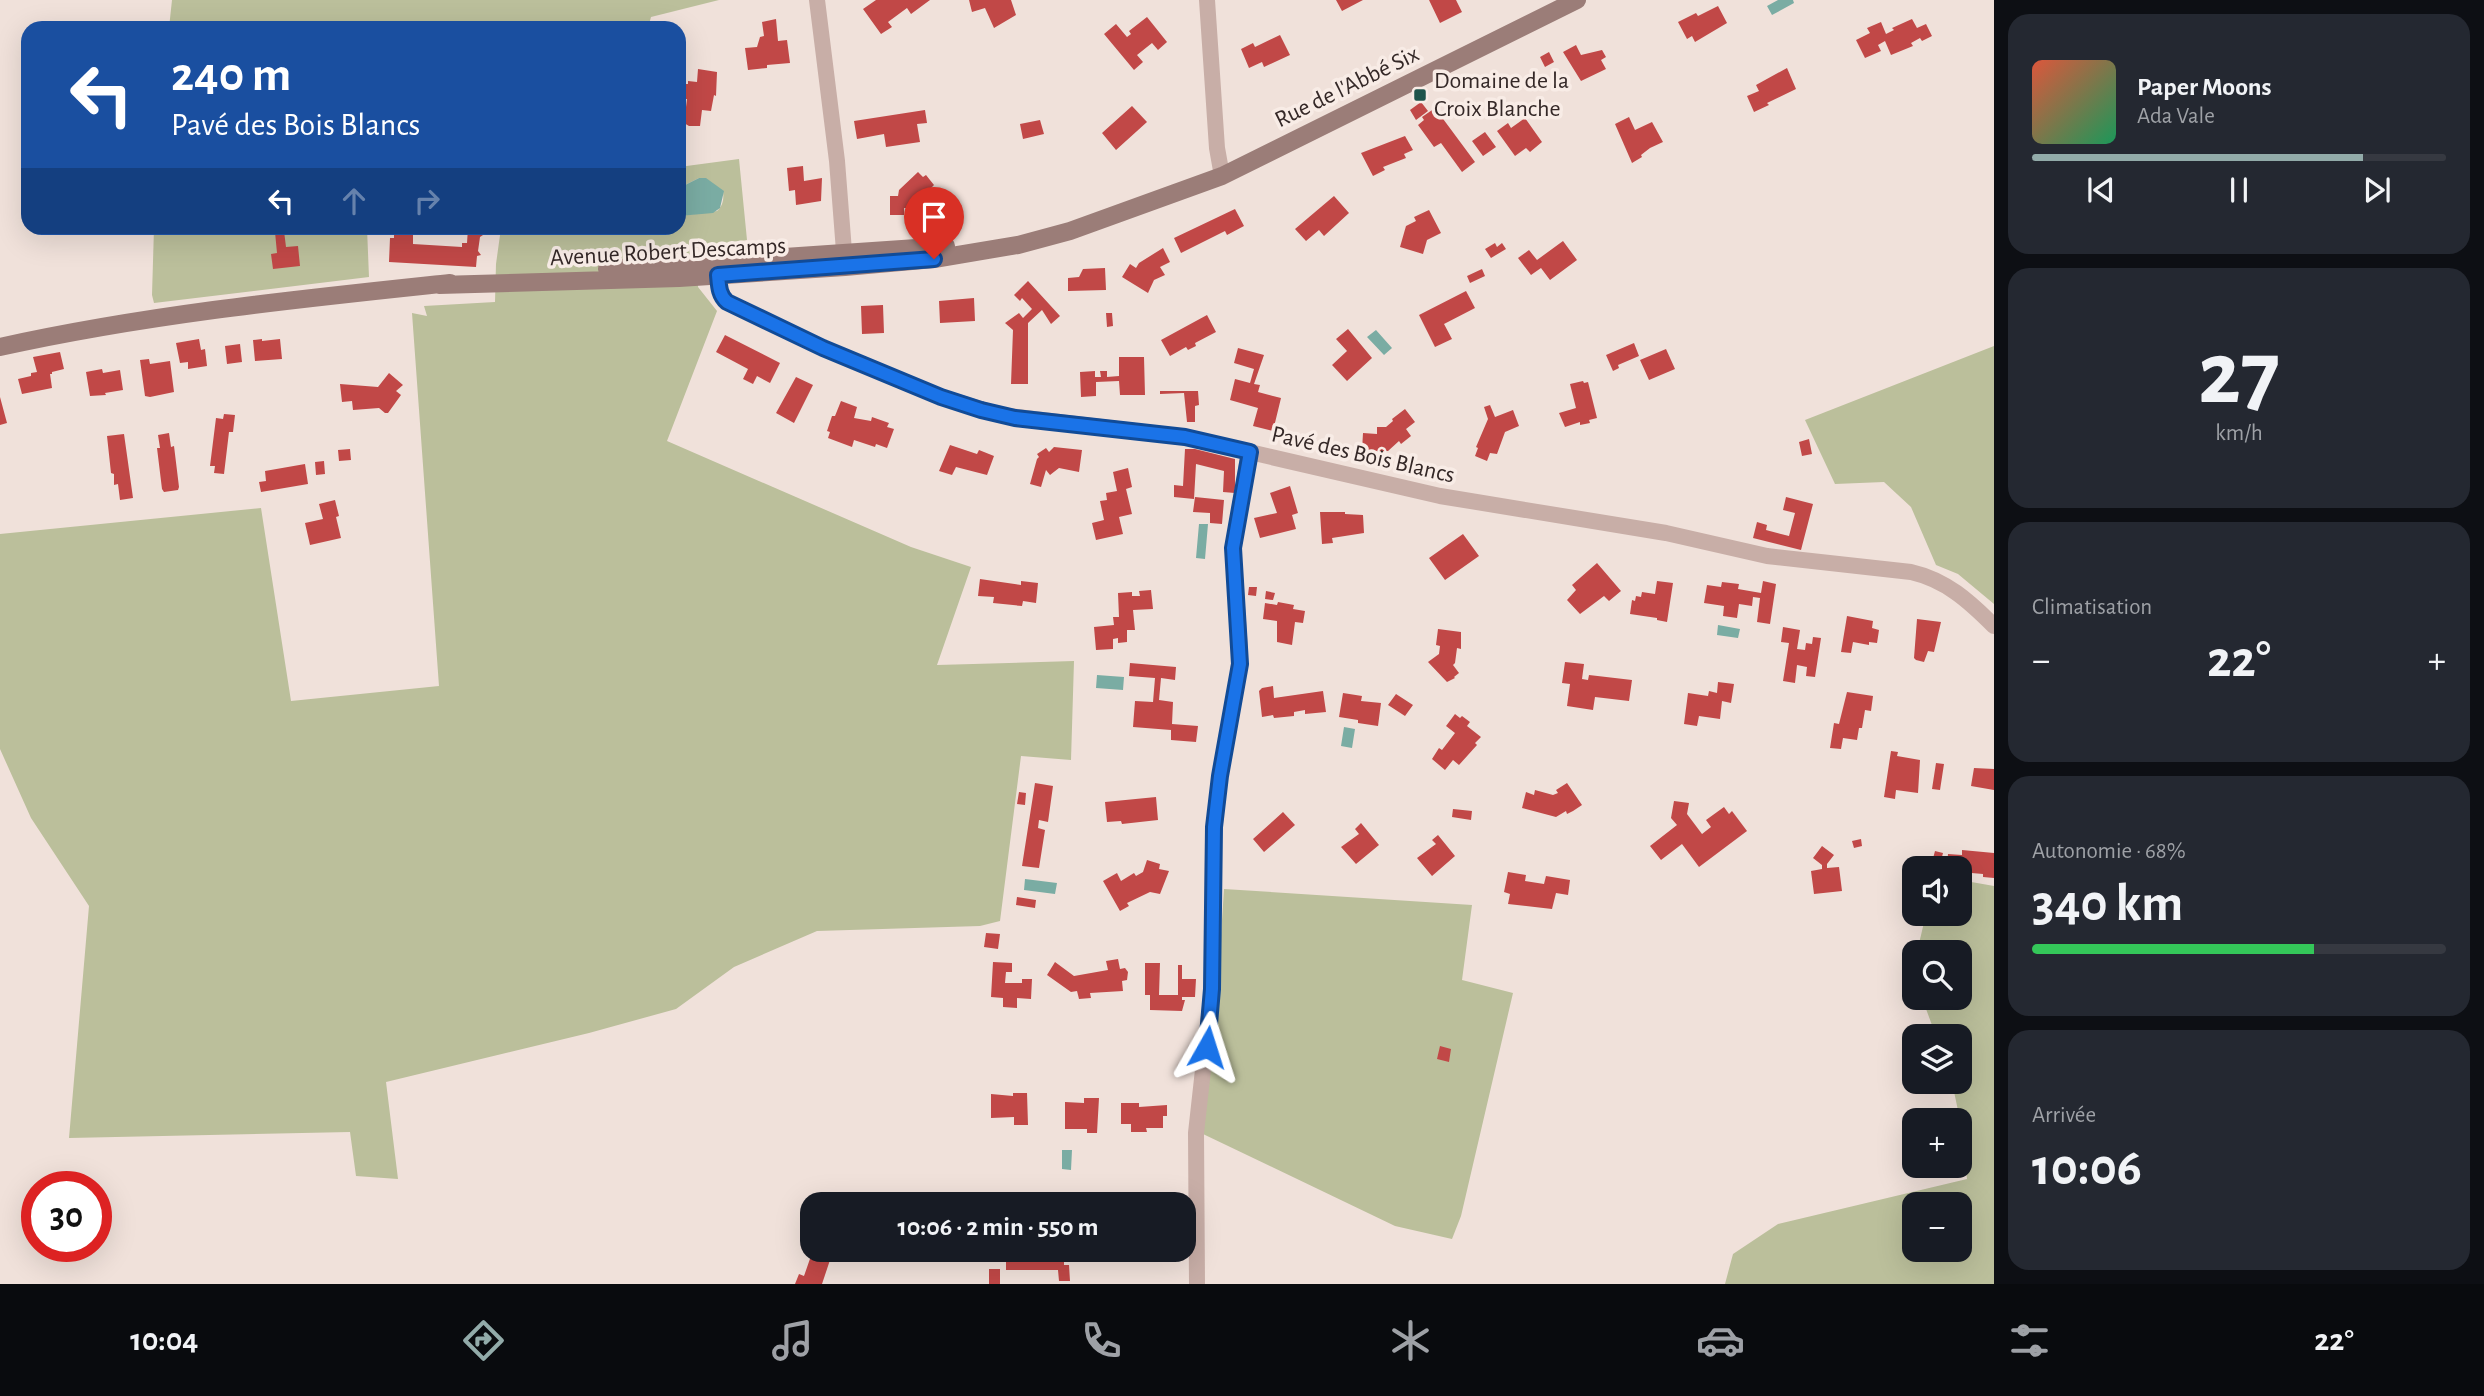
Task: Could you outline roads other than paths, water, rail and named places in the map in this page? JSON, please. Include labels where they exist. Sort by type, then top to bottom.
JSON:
[{"type":"main road","name":"Rue de l'Abbé Six","points":[[904,256],[1029,233],[1134,209],[1222,176],[1577,0]]},
{"type":"main road","name":"Avenue Robert Descamps","points":[[0,347],[174,314],[303,297],[439,285],[904,256]]},
{"type":"street","points":[[817,0],[837,161],[844,259]]},
{"type":"street","points":[[1207,0],[1214,121],[1222,176]]},
{"type":"street","name":"Pavé des Bois Blancs","points":[[718,268],[722,297],[727,302],[823,348],[960,404],[1015,418],[1172,435],[1451,498],[1666,533],[1767,556],[1921,575],[1948,586],[1994,626]]},
{"type":"street","points":[[1197,1284],[1196,1133],[1212,989],[1213,834],[1220,776],[1238,677],[1240,650],[1233,548],[1250,452]]},
{"type":"water","points":[[1778,0],[1793,0],[1794,3],[1772,15],[1767,6]]},
{"type":"water","points":[[699,178],[706,178],[724,191],[720,208],[713,213],[686,215],[686,184]]},
{"type":"water","points":[[1376,330],[1392,348],[1384,355],[1367,337]]},
{"type":"water","points":[[1199,524],[1208,524],[1205,559],[1196,558]]},
{"type":"water","points":[[1718,625],[1740,629],[1738,638],[1717,635]]},
{"type":"water","points":[[1097,675],[1124,677],[1123,690],[1096,688]]},
{"type":"water","points":[[1344,727],[1355,729],[1352,748],[1341,746]]},
{"type":"water","points":[[1025,879],[1057,883],[1055,894],[1024,890]]},
{"type":"water","points":[[1062,1150],[1072,1150],[1071,1170],[1062,1169]]},
{"type":"place","name":"Domaine de la Croix Blanche","points":[[1420,95]]}]
